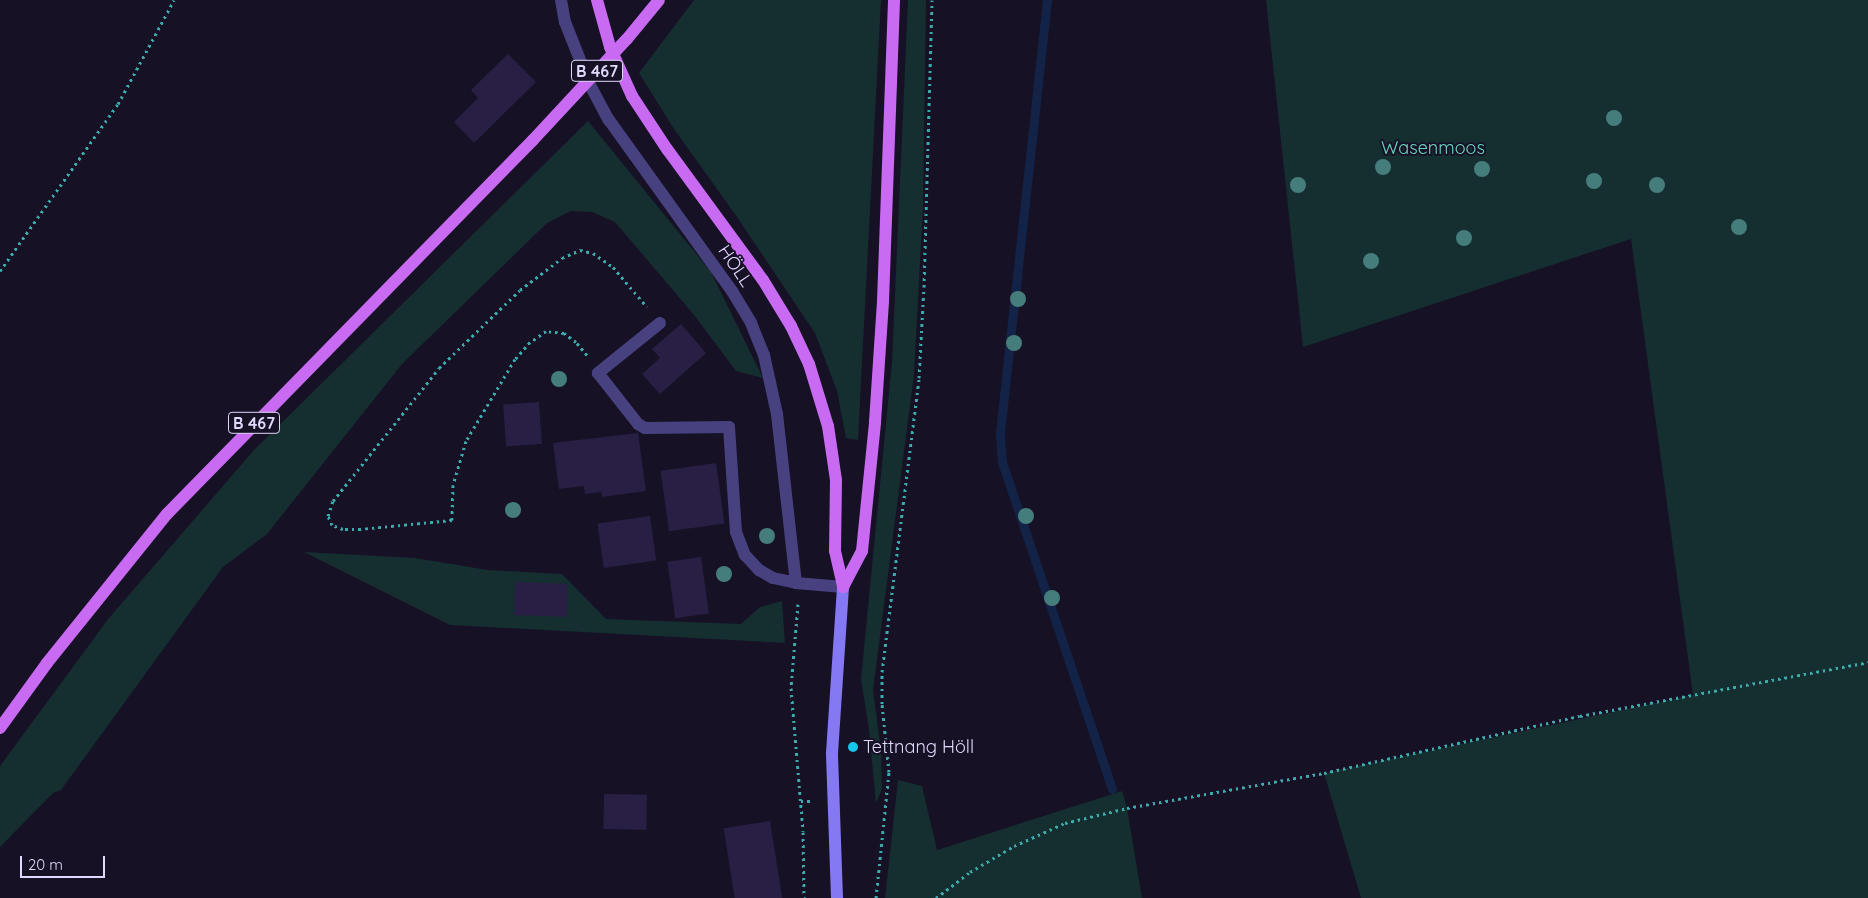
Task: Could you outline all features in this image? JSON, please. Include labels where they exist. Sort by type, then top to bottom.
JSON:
[{"type":"main road","points":[[597,0],[610,47],[632,96],[667,149],[763,280],[791,326],[809,364],[828,426],[836,480],[835,551],[844,587],[832,753],[832,800],[837,898]]},
{"type":"main road","name":"B 467","points":[[0,728],[47,662],[167,514],[533,140],[627,39],[659,0]]},
{"type":"main road","points":[[844,587],[862,551],[875,422],[882,301],[894,0]]},
{"type":"lane","name":"HÖLL","points":[[561,0],[565,22],[590,84],[609,120],[732,291],[751,323],[764,355],[777,414],[796,583]]},
{"type":"lane","points":[[660,323],[598,373],[638,424],[645,428],[730,427],[736,532],[745,555],[759,570],[773,578],[796,583],[844,587]]},
{"type":"path","points":[[0,271],[118,104],[144,60],[174,0]]},
{"type":"path","points":[[876,898],[889,772],[882,704],[882,672],[919,378],[922,332],[929,188],[932,0]]},
{"type":"path","points":[[598,373],[576,342],[564,333],[546,331],[530,342],[515,359],[466,441],[453,485],[452,520],[362,530],[343,530],[332,525],[328,516],[333,501],[439,368],[520,290],[562,258],[580,250],[593,253],[613,266],[660,323]]},
{"type":"path","points":[[796,583],[798,598],[791,688],[801,809],[804,898]]},
{"type":"path","points":[[936,898],[970,872],[1014,846],[1065,823],[1127,808],[1324,773],[1580,716],[1868,662]]},
{"type":"green space","points":[[694,0],[881,0],[858,440],[846,438],[837,391],[815,333],[737,217],[674,129],[639,73]]},
{"type":"green space","points":[[908,0],[926,0],[923,207],[914,375],[873,690],[881,751],[882,789],[876,803],[869,730],[861,679],[892,362]]},
{"type":"green space","name":"Wasenmoos","points":[[1266,0],[1868,0],[1868,898],[1361,898],[1324,773],[1693,695],[1631,239],[1303,347]]},
{"type":"green space","points":[[588,121],[711,272],[763,378],[736,371],[694,315],[615,222],[592,212],[571,211],[547,223],[402,364],[267,534],[223,567],[61,790],[53,793],[0,847],[0,766],[109,618],[254,450]]},
{"type":"green space","points":[[304,552],[415,558],[488,570],[562,574],[606,619],[741,624],[760,607],[782,601],[785,643],[450,625]]},
{"type":"green space","points":[[898,780],[922,786],[937,850],[1122,791],[1127,808],[1142,898],[885,898]]},
{"type":"building","points":[[508,54],[536,82],[474,143],[454,122],[478,98],[471,90]]},
{"type":"building","points":[[681,324],[706,353],[660,394],[642,374],[660,358],[652,349]]},
{"type":"building","points":[[539,402],[542,444],[506,446],[503,405]]},
{"type":"building","points":[[638,433],[646,491],[602,497],[601,492],[585,494],[584,486],[559,489],[553,443]]},
{"type":"building","points":[[716,463],[724,523],[669,531],[661,471]]},
{"type":"building","points":[[650,516],[656,561],[604,568],[598,523]]},
{"type":"building","points":[[701,557],[709,613],[675,618],[667,562]]},
{"type":"building","points":[[515,582],[568,584],[567,617],[514,615]]},
{"type":"building","points":[[604,794],[647,795],[646,830],[603,829]]},
{"type":"building","points":[[770,821],[782,898],[735,898],[724,828]]},
{"type":"waterway","points":[[1047,0],[1000,435],[1002,462],[1112,789]]},
{"type":"place","name":"Tettnang Höll","points":[[853,747]]}]
